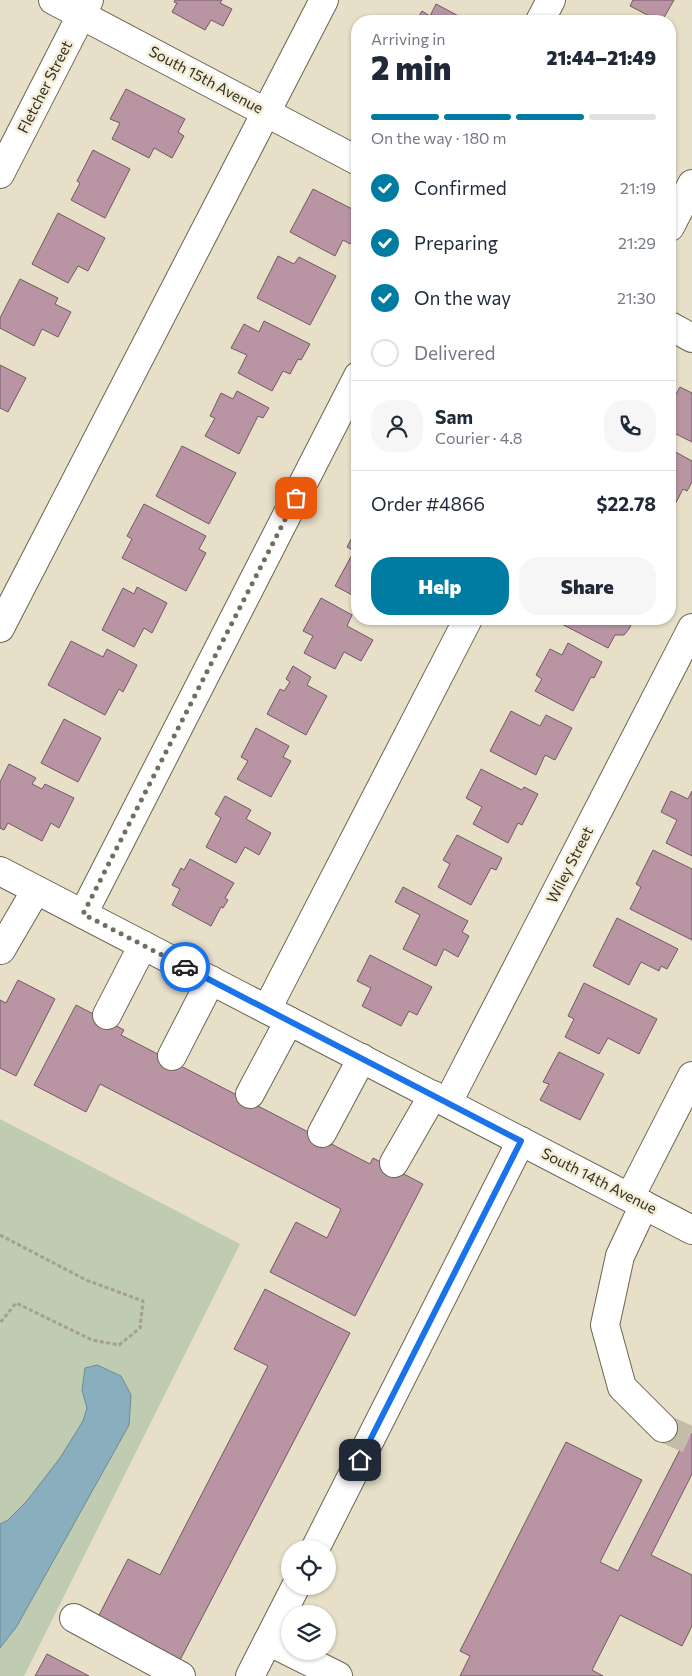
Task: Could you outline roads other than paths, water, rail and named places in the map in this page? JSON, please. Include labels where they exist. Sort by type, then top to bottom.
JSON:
[{"type":"street","name":"South 15th Avenue","points":[[54,0],[85,7],[266,112],[351,157]]},
{"type":"street","points":[[0,628],[324,0]]},
{"type":"street","points":[[543,15],[551,0]]},
{"type":"street","name":"Fletcher Street","points":[[0,174],[85,7]]},
{"type":"street","points":[[676,215],[692,184]]},
{"type":"street","points":[[676,329],[692,338]]},
{"type":"street","points":[[83,914],[351,390]]},
{"type":"street","points":[[250,1094],[278,1015],[465,625]]},
{"type":"street","name":"Wiley Street","points":[[394,1164],[441,1098],[692,628]]},
{"type":"street","name":"South 14th Avenue","points":[[0,871],[441,1098],[692,1230]]},
{"type":"street","points":[[0,949],[36,890]]},
{"type":"street","points":[[107,1015],[143,945]]},
{"type":"street","points":[[172,1056],[211,980]]},
{"type":"street","points":[[322,1133],[362,1058]]},
{"type":"street","points":[[663,1428],[622,1388],[605,1326],[620,1256],[637,1201],[692,1076]]},
{"type":"street","points":[[320,1540],[521,1141]]},
{"type":"street","points":[[250,1676],[291,1595]]},
{"type":"street","points":[[74,1618],[180,1676]]},
{"type":"street","points":[[268,1641],[338,1676]]},
{"type":"water","points":[[97,1365],[121,1376],[131,1395],[129,1425],[17,1626],[0,1648],[0,1524],[8,1520],[26,1502],[60,1458],[83,1421],[87,1408],[82,1390],[85,1368]]},
{"type":"tunnel","points":[[663,1428],[692,1441]]}]
